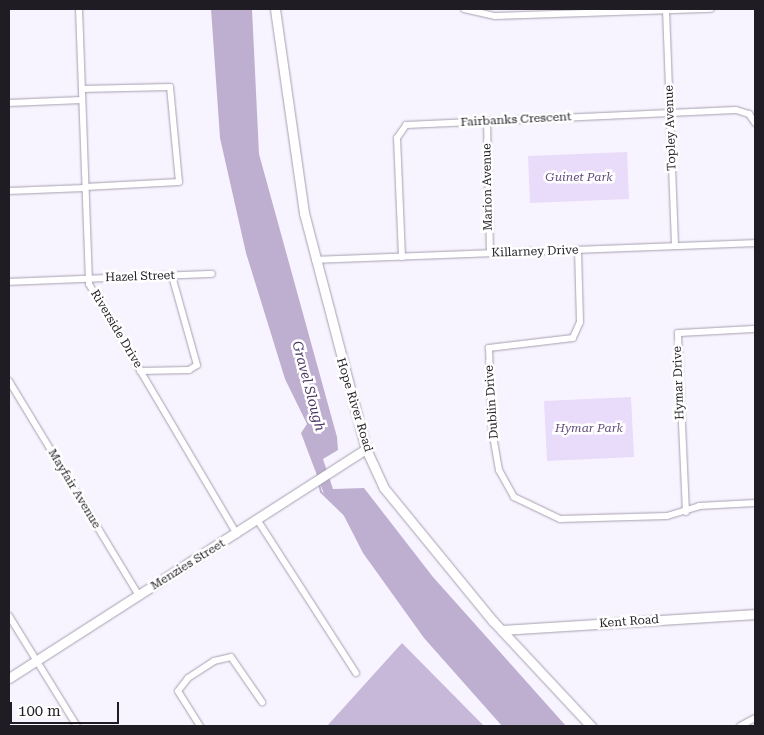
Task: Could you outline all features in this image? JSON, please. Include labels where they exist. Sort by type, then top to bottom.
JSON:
[{"type":"street","name":"Riverside Drive","points":[[79,9],[89,279],[140,371],[237,534]]},
{"type":"street","name":"Hope River Road","points":[[275,9],[292,146],[315,260],[366,450],[384,488],[502,630],[591,726]]},
{"type":"street","points":[[464,9],[495,16],[711,9]]},
{"type":"street","name":"Topley Avenue","points":[[666,10],[675,246]]},
{"type":"street","points":[[9,191],[179,182],[170,87],[82,89]]},
{"type":"street","points":[[9,103],[82,100]]},
{"type":"street","name":"Fairbanks Crescent","points":[[402,256],[397,138],[406,125],[736,110],[749,114],[755,123]]},
{"type":"street","name":"Marion Avenue","points":[[487,121],[490,253]]},
{"type":"street","name":"Killarney Drive","points":[[315,260],[755,243]]},
{"type":"street","name":"Dublin Drive","points":[[578,250],[580,322],[573,338],[489,348],[492,430],[499,470],[514,497],[560,520],[686,512],[699,506],[755,503]]},
{"type":"street","name":"Hazel Street","points":[[9,282],[212,274]]},
{"type":"street","points":[[140,371],[189,370],[197,365],[172,276]]},
{"type":"street","name":"Hymar Drive","points":[[686,512],[678,333],[755,329]]},
{"type":"street","name":"Mayfair Avenue","points":[[9,381],[139,596]]},
{"type":"street","name":"Menzies Street","points":[[9,678],[304,492],[366,450]]},
{"type":"street","points":[[258,521],[356,673]]},
{"type":"street","name":"Kent Road","points":[[502,630],[755,614]]},
{"type":"street","points":[[9,616],[77,726]]},
{"type":"street","points":[[200,726],[178,691],[188,678],[214,661],[231,657],[262,702]]},
{"type":"street","points":[[740,726],[755,718]]},
{"type":"green space","name":"Guinet Park","points":[[627,152],[629,199],[530,203],[528,156]]},
{"type":"green space","name":"Hymar Park","points":[[631,397],[634,457],[547,461],[544,401]]},
{"type":"shaded area","points":[[402,643],[484,726],[327,726]]},
{"type":"water","points":[[211,9],[252,9],[259,154],[337,437],[338,450],[323,459],[333,489],[364,488],[433,577],[566,726],[502,726],[424,638],[363,553],[342,512],[324,494],[301,433],[307,424],[285,379],[246,253],[220,138]]},
{"type":"waterway","name":"Gravel Slough","points":[[319,484],[321,492],[344,514]]}]
